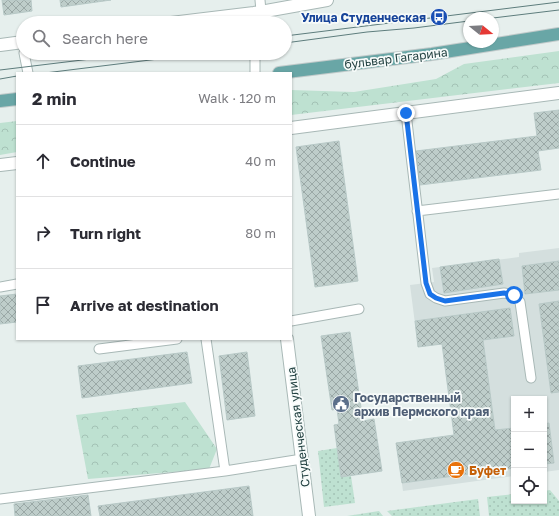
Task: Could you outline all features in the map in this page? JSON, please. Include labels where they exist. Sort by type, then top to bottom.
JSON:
[{"type":"main road","name":"бульвар Гагарина","points":[[287,72],[432,54],[559,34]]},
{"type":"main road","points":[[0,102],[16,99]]},
{"type":"street","points":[[226,16],[327,0]]},
{"type":"street","points":[[0,45],[16,45]]},
{"type":"street","points":[[292,128],[559,94]]},
{"type":"street","points":[[0,165],[16,163]]},
{"type":"street","name":"Студенческая улица","points":[[287,340],[309,516]]},
{"type":"lane","points":[[26,60],[28,72]]},
{"type":"lane","points":[[255,60],[255,72]]},
{"type":"lane","points":[[406,113],[426,283],[430,294],[445,301],[504,293],[514,295],[520,302],[532,378]]},
{"type":"lane","points":[[417,211],[559,194]]},
{"type":"lane","points":[[0,287],[16,284]]},
{"type":"lane","points":[[292,321],[359,309]]},
{"type":"lane","points":[[99,349],[169,340]]},
{"type":"lane","points":[[206,340],[225,471]]},
{"type":"lane","points":[[0,499],[225,471],[302,459]]},
{"type":"shaded area","points":[[559,248],[559,470],[547,472],[547,396],[511,396],[511,476],[403,491],[396,443],[454,435],[442,344],[418,347],[410,285],[434,282],[432,268],[519,257],[519,253]]},
{"type":"green space","points":[[559,51],[559,83],[292,115],[292,90],[354,92],[436,79],[464,64]]},
{"type":"green space","points":[[16,121],[16,152],[0,155],[0,123]]},
{"type":"green space","points":[[185,402],[217,449],[209,469],[88,479],[76,415]]},
{"type":"green space","points":[[337,448],[341,477],[351,476],[355,503],[324,507],[318,451]]},
{"type":"green space","points":[[547,490],[550,490],[559,501],[559,516],[489,516],[487,497],[511,494],[511,504],[547,504]]},
{"type":"green space","points":[[478,499],[480,516],[392,516],[387,511]]},
{"type":"green space","points":[[379,511],[383,516],[347,516]]},
{"type":"building","points":[[2,0],[31,0],[32,11],[4,15]]},
{"type":"building","points":[[60,0],[111,0],[61,7]]},
{"type":"building","points":[[559,110],[559,148],[538,151],[541,170],[420,185],[416,151],[537,136],[534,113]]},
{"type":"building","points":[[339,141],[358,281],[315,287],[296,147]]},
{"type":"building","points":[[499,259],[503,284],[444,293],[440,267]]},
{"type":"building","points":[[559,261],[559,290],[525,294],[522,266]]},
{"type":"building","points":[[16,294],[16,322],[0,324],[0,296]]},
{"type":"building","points":[[559,301],[559,392],[551,393],[539,304]]},
{"type":"building","points":[[510,308],[514,336],[483,340],[495,430],[511,428],[511,468],[402,483],[396,443],[454,435],[442,344],[418,347],[415,321]]},
{"type":"building","points":[[350,332],[363,421],[374,419],[382,471],[341,477],[334,425],[339,424],[337,409],[332,410],[321,336]]},
{"type":"building","points":[[187,352],[192,383],[82,398],[78,366]]},
{"type":"building","points":[[247,352],[255,416],[227,420],[219,356]]},
{"type":"building","points":[[547,423],[549,423],[554,463],[547,464],[547,432]]},
{"type":"building","points":[[249,486],[253,516],[100,516],[98,506]]},
{"type":"building","points":[[88,495],[91,516],[15,516],[14,504]]},
{"type":"tram line","points":[[292,35],[559,2]]},
{"type":"tram line","points":[[499,17],[559,10]]},
{"type":"tram line","points":[[292,42],[463,22]]},
{"type":"tram line","points":[[0,70],[82,60]]},
{"type":"tram line","points":[[53,72],[150,60]]},
{"type":"tram line","points":[[0,79],[16,76]]},
{"type":"place","name":"Улица Студенческая","points":[[439,17]]},
{"type":"place","name":"Государственный архив Пермского края","points":[[341,404]]},
{"type":"place","name":"Буфет","points":[[456,470]]},
{"type":"route","points":[[406,113],[426,283],[430,294],[445,301],[504,293],[514,295]]}]
